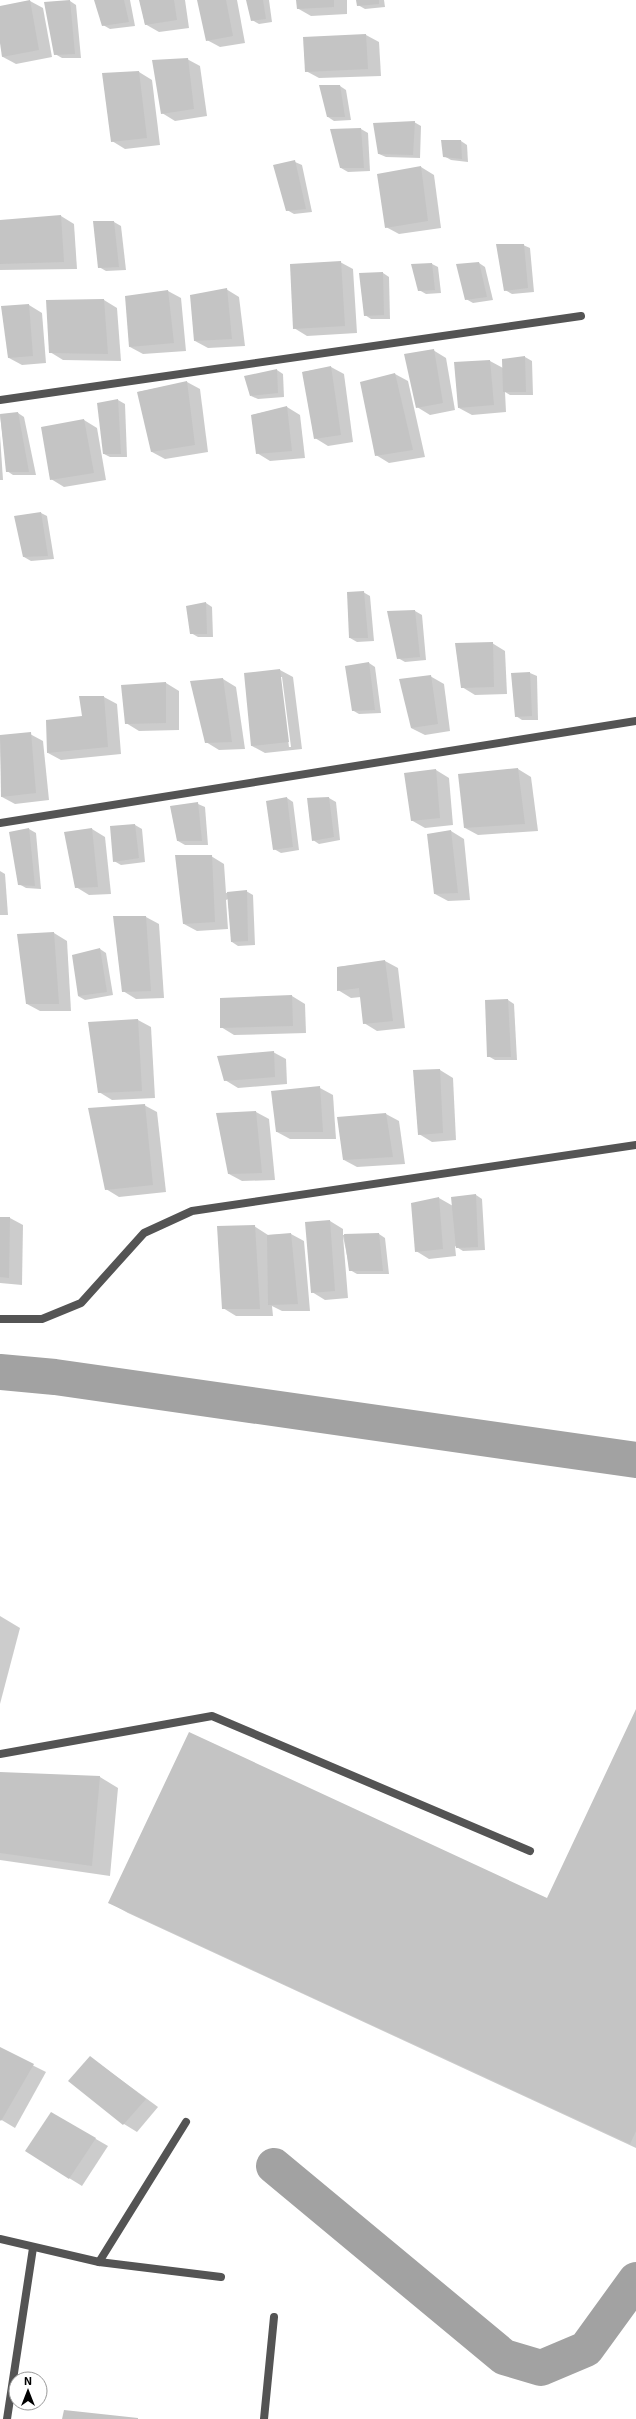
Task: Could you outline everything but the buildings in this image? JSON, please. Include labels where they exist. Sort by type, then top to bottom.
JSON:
[{"type":"street","points":[[0,400],[581,316]]},
{"type":"street","points":[[0,823],[636,721]]},
{"type":"street","points":[[0,1319],[42,1319],[81,1303],[144,1233],[192,1211],[636,1145]]},
{"type":"street","points":[[0,1754],[212,1716],[530,1851]]},
{"type":"street","points":[[99,2262],[186,2122]]},
{"type":"street","points":[[0,2239],[33,2248],[99,2262],[221,2277]]},
{"type":"street","points":[[7,2419],[33,2248]]},
{"type":"street","points":[[264,2419],[274,2317]]},
{"type":"waterway","points":[[0,1372],[55,1377],[636,1460]]},
{"type":"waterway","points":[[274,2166],[504,2357],[541,2368],[586,2349],[636,2280]]}]
